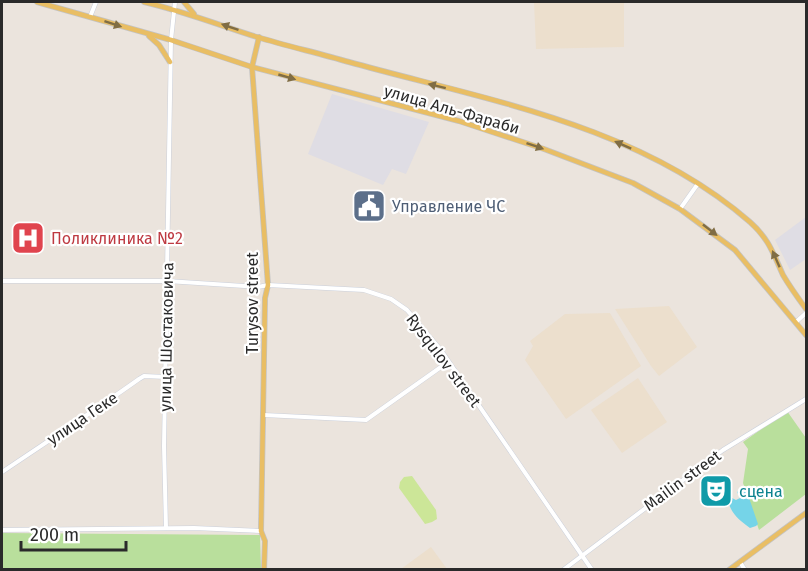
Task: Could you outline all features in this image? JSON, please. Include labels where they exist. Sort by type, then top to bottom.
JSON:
[{"type":"main road","name":"улица Аль-Фараби","points":[[37,2],[171,40],[252,67],[459,121],[633,183],[680,209],[735,250],[807,335]]},
{"type":"main road","name":"улица Аль-Фараби","points":[[148,2],[259,37],[570,123],[637,150],[697,185],[740,214],[766,238],[792,290],[807,309]]},
{"type":"main road","points":[[184,2],[199,17]]},
{"type":"main road","points":[[147,34],[159,45],[170,62]]},
{"type":"main road","name":"Turysov street","points":[[259,37],[252,67],[267,285],[261,531],[265,541],[264,570]]},
{"type":"main road","points":[[729,570],[807,513]]},
{"type":"street","points":[[90,17],[96,2]]},
{"type":"street","name":"улица Шостаковича","points":[[166,528],[164,446],[170,62],[175,2]]},
{"type":"street","points":[[680,209],[697,185]]},
{"type":"street","name":"Rysqulov street","points":[[2,281],[167,281],[258,287],[267,285],[353,289],[391,299],[418,321],[592,570]]},
{"type":"street","points":[[796,322],[807,313]]},
{"type":"street","points":[[264,415],[366,420],[448,362]]},
{"type":"street","name":"улица Геке","points":[[2,472],[144,376],[166,377]]},
{"type":"street","name":"Mailin street","points":[[563,570],[723,450],[807,399]]},
{"type":"street","points":[[2,530],[194,528],[261,531]]},
{"type":"street","points":[[740,562],[745,570]]},
{"type":"shaded area","points":[[534,2],[624,2],[624,47],[536,49]]},
{"type":"shaded area","points":[[332,94],[429,122],[406,174],[392,169],[383,185],[308,154]]},
{"type":"shaded area","points":[[806,217],[806,259],[790,270],[775,240]]},
{"type":"shaded area","points":[[669,306],[697,347],[659,376],[615,309]]},
{"type":"shaded area","points":[[610,313],[641,366],[566,419],[525,360],[533,346],[530,341],[565,314]]},
{"type":"shaded area","points":[[638,378],[667,422],[622,453],[591,410]]},
{"type":"shaded area","points":[[431,547],[447,569],[401,569]]},
{"type":"green space","points":[[787,411],[806,438],[806,494],[759,530],[743,483],[748,449],[743,442]]},
{"type":"green space","points":[[412,476],[436,510],[437,519],[432,522],[425,524],[399,488],[404,477]]},
{"type":"green space","points":[[2,533],[260,535],[261,569],[2,570]]},
{"type":"water","points":[[743,487],[746,489],[758,524],[750,528],[735,515],[728,498],[736,500],[740,498],[737,492]]},
{"type":"place","name":"Управление ЧС","points":[[369,206]]},
{"type":"place","name":"Поликлиника №2","points":[[28,238]]},
{"type":"place","name":"сцена","points":[[716,491]]}]
